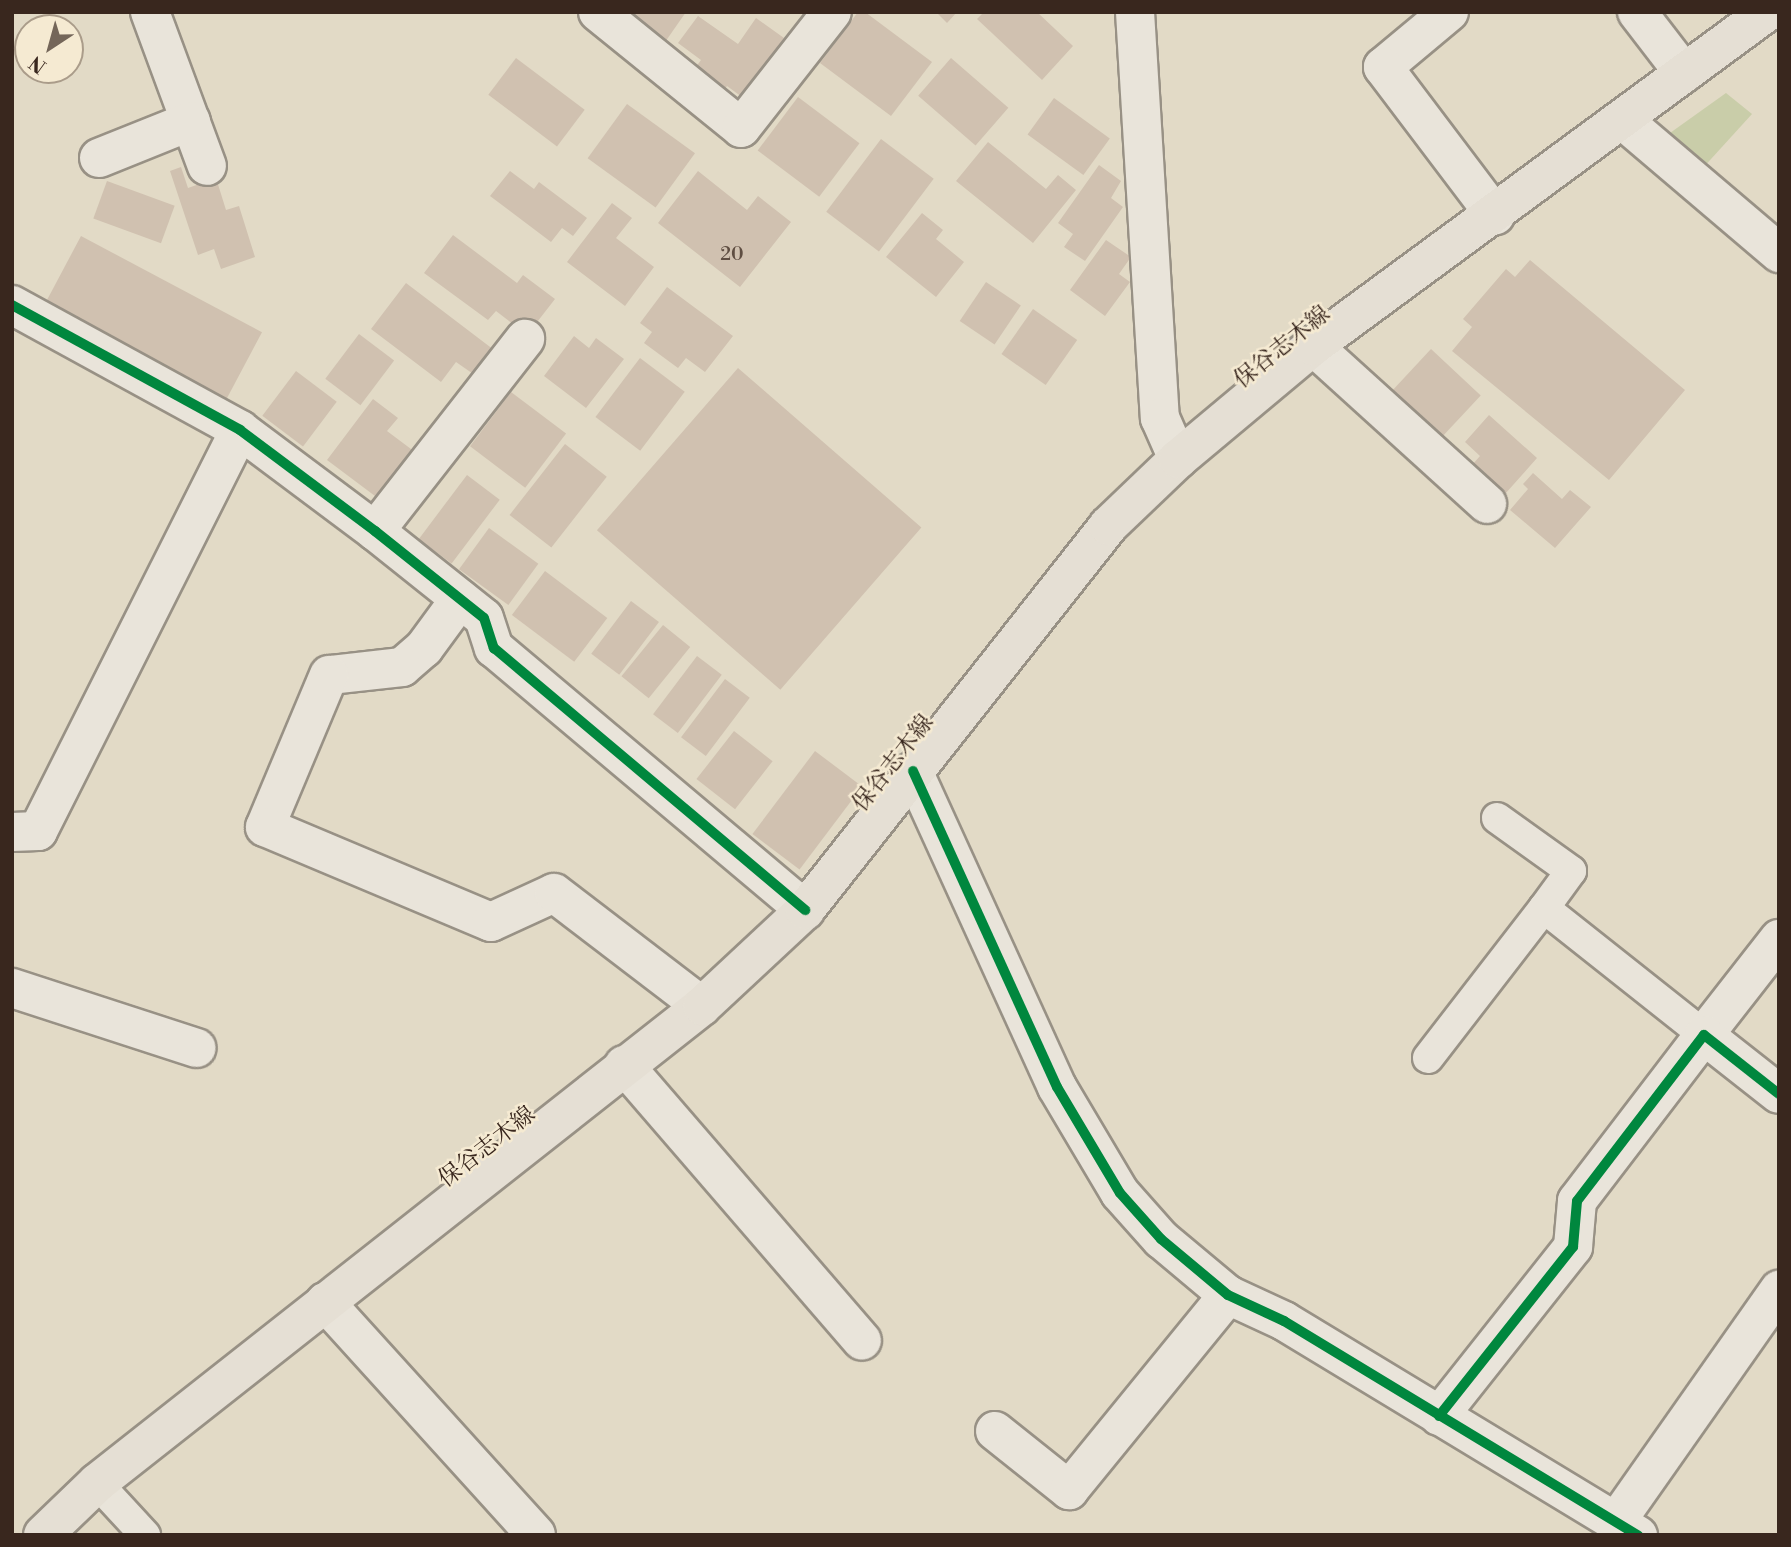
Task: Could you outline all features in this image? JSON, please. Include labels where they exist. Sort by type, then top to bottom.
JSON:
[{"type":"main road","name":"保谷志木線","points":[[43,1535],[97,1483],[702,1006],[804,910],[1108,526],[1178,459],[1313,346],[1624,121],[1767,12]]},
{"type":"street","points":[[150,12],[207,166]]},
{"type":"street","points":[[598,12],[740,128],[832,12]]},
{"type":"street","points":[[1135,12],[1160,418],[1178,459]]},
{"type":"street","points":[[1449,12],[1383,67],[1495,215]]},
{"type":"street","points":[[1637,12],[1684,74]]},
{"type":"street","points":[[99,158],[191,121]]},
{"type":"street","points":[[1624,121],[1779,253]]},
{"type":"street","points":[[12,305],[240,430],[375,531],[484,618],[494,648],[804,910]]},
{"type":"street","points":[[375,531],[525,339]]},
{"type":"street","points":[[1313,346],[1487,504]]},
{"type":"street","points":[[12,832],[38,831],[240,430]]},
{"type":"street","points":[[460,600],[424,648],[402,667],[329,676],[265,827],[491,922],[554,893],[702,1006]]},
{"type":"street","points":[[913,771],[1057,1087],[1120,1193],[1161,1239],[1227,1295],[1284,1321],[1627,1529],[1779,1290]]},
{"type":"street","points":[[1439,1416],[1573,1247],[1577,1201],[1779,939]]},
{"type":"street","points":[[12,988],[197,1048]]},
{"type":"street","points":[[1704,1035],[1779,1094]]},
{"type":"street","points":[[624,1066],[862,1341]]},
{"type":"street","points":[[995,1431],[1069,1490],[1227,1295]]},
{"type":"street","points":[[325,1301],[536,1535]]},
{"type":"lane","points":[[1428,1058],[1571,871],[1497,818]]},
{"type":"lane","points":[[1544,908],[1704,1035]]},
{"type":"lane","points":[[97,1483],[145,1535]]},
{"type":"green space","points":[[1726,93],[1752,114],[1701,170],[1663,138]]},
{"type":"building","points":[[618,12],[686,12],[663,45]]},
{"type":"building","points":[[858,12],[865,12],[932,62],[891,116],[820,63]]},
{"type":"building","points":[[936,12],[957,12],[947,23]]},
{"type":"building","points":[[984,12],[1037,12],[1073,46],[1042,80],[977,19]]},
{"type":"building","points":[[698,16],[738,44],[756,18],[784,38],[742,97],[727,86],[720,96],[690,75],[701,60],[678,43]]},
{"type":"building","points":[[516,58],[585,110],[557,146],[488,95]]},
{"type":"building","points":[[951,58],[1008,108],[976,146],[918,96]]},
{"type":"building","points":[[798,97],[859,143],[819,197],[758,151]]},
{"type":"building","points":[[1054,98],[1110,139],[1083,175],[1028,134]]},
{"type":"building","points":[[627,104],[695,153],[656,208],[588,158]]},
{"type":"building","points":[[881,139],[934,179],[879,251],[826,212]]},
{"type":"building","points":[[988,142],[1046,189],[1058,175],[1076,190],[1033,243],[956,181]]},
{"type":"building","points":[[1099,165],[1121,181],[1111,198],[1123,207],[1085,261],[1064,247],[1073,234],[1058,223]]},
{"type":"building","points":[[181,167],[188,188],[216,178],[226,210],[239,206],[255,257],[221,269],[214,249],[198,255],[170,171]]},
{"type":"building","points":[[510,171],[534,189],[539,182],[587,218],[573,236],[562,228],[551,242],[490,196]]},
{"type":"building","points":[[698,171],[747,210],[758,196],[791,222],[740,287],[658,223]]},
{"type":"building","points":[[107,181],[175,206],[161,243],[93,219]]},
{"type":"building","points":[[612,203],[632,218],[616,238],[654,267],[625,306],[567,262]]},
{"type":"building","points":[[922,213],[943,230],[936,239],[964,262],[936,297],[886,257]]},
{"type":"building","points":[[453,235],[517,283],[523,275],[555,299],[527,335],[496,311],[488,320],[424,273]]},
{"type":"building","points":[[81,236],[262,332],[227,398],[46,302]]},
{"type":"building","points":[[1106,240],[1131,257],[1119,274],[1130,282],[1105,316],[1070,290]]},
{"type":"building","points":[[1530,260],[1685,390],[1609,480],[1452,351],[1472,327],[1463,319],[1506,269],[1515,277]]},
{"type":"building","points":[[986,282],[1021,305],[995,344],[960,321]]},
{"type":"building","points":[[406,283],[498,353],[479,378],[456,362],[441,382],[371,329]]},
{"type":"building","points":[[667,287],[733,336],[705,372],[686,358],[678,368],[644,343],[652,332],[640,323]]},
{"type":"building","points":[[1033,309],[1077,340],[1046,385],[1001,354]]},
{"type":"building","points":[[359,334],[394,360],[360,405],[325,379]]},
{"type":"building","points":[[574,336],[589,348],[596,338],[624,359],[586,408],[544,376]]},
{"type":"building","points":[[1431,349],[1481,395],[1440,439],[1390,393]]},
{"type":"building","points":[[640,358],[685,392],[640,451],[595,417]]},
{"type":"building","points":[[738,368],[921,527],[780,690],[597,530]]},
{"type":"building","points":[[296,371],[337,402],[303,446],[262,416]]},
{"type":"building","points":[[511,392],[566,434],[525,488],[470,446]]},
{"type":"building","points":[[373,399],[398,418],[387,431],[419,455],[383,502],[327,460]]},
{"type":"building","points":[[1489,415],[1537,458],[1505,494],[1472,465],[1480,456],[1465,442]]},
{"type":"building","points":[[565,444],[607,477],[551,548],[510,515]]},
{"type":"building","points":[[1533,473],[1562,499],[1570,490],[1591,507],[1555,548],[1510,510],[1528,489],[1523,484]]},
{"type":"building","points":[[467,475],[500,500],[452,564],[419,539]]},
{"type":"building","points":[[489,528],[538,564],[508,605],[459,569]]},
{"type":"building","points":[[545,571],[607,618],[574,662],[512,615]]},
{"type":"building","points":[[631,601],[659,622],[619,675],[591,654]]},
{"type":"building","points":[[663,625],[690,647],[649,698],[621,676]]},
{"type":"building","points":[[697,656],[722,675],[678,733],[653,714]]},
{"type":"building","points":[[725,679],[750,698],[706,756],[681,737]]},
{"type":"building","points":[[734,731],[773,761],[735,809],[696,779]]},
{"type":"building","points":[[815,751],[862,787],[800,870],[752,834]]},
{"type":"cycle path","points":[[12,305],[240,430],[375,531],[484,618],[494,648],[805,910]]},
{"type":"cycle path","points":[[913,771],[1057,1087],[1120,1193],[1161,1239],[1228,1295],[1284,1321],[1638,1535]]},
{"type":"cycle path","points":[[1439,1416],[1573,1247],[1577,1201],[1704,1035],[1779,1094]]}]
